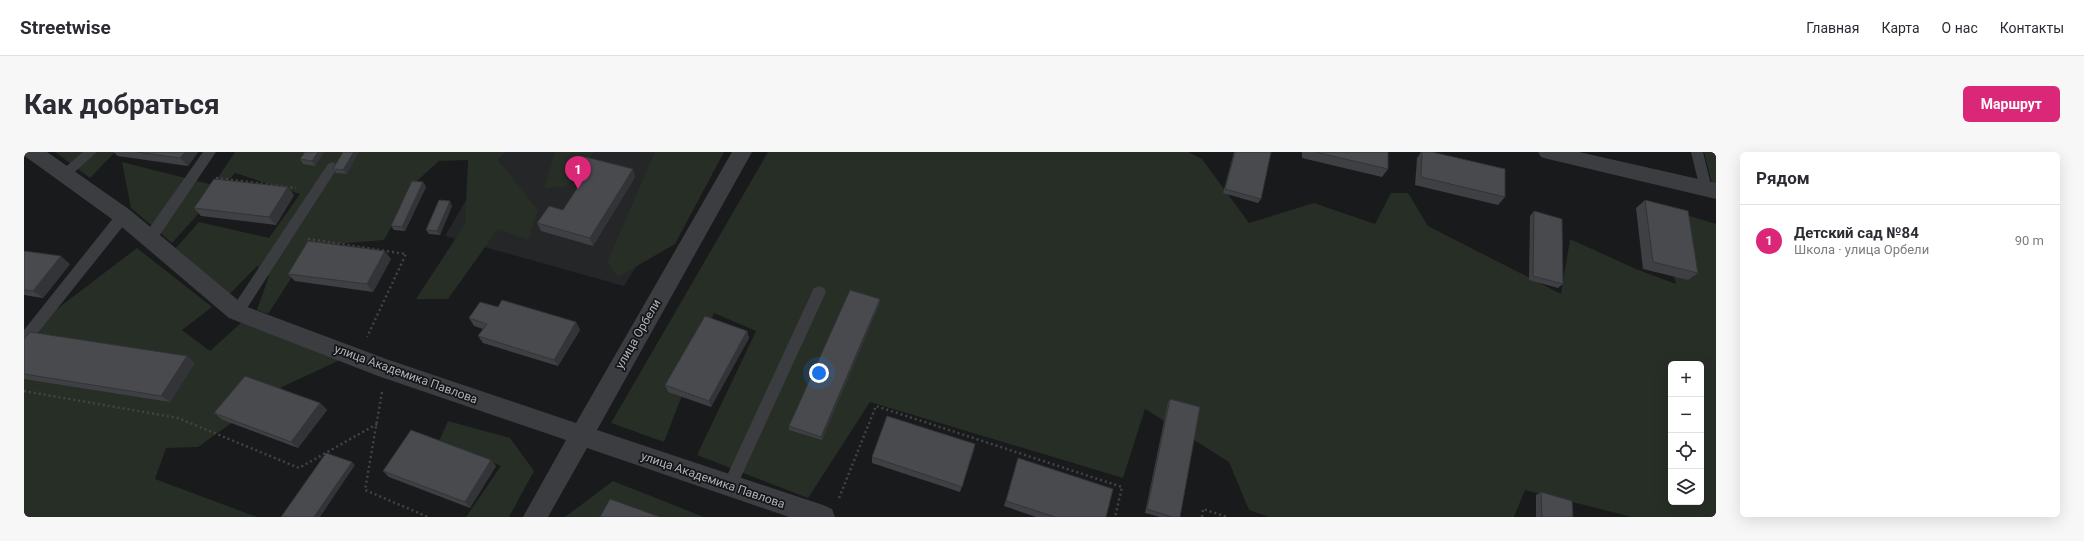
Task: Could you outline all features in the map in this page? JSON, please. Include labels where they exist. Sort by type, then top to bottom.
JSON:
[{"type":"street","name":"улица Академика Павлова","points":[[33,152],[123,216],[237,312],[386,369],[580,435],[730,485],[830,510]]},
{"type":"street","name":"улица Орбели","points":[[535,517],[580,435],[742,152]]},
{"type":"street","points":[[1548,152],[1711,190]]},
{"type":"lane","points":[[65,174],[91,152]]},
{"type":"lane","points":[[150,238],[210,152]]},
{"type":"lane","points":[[1697,152],[1711,190]]},
{"type":"lane","points":[[237,312],[332,167]]},
{"type":"lane","points":[[24,340],[123,216]]},
{"type":"lane","points":[[730,485],[819,292]]},
{"type":"path","points":[[194,175],[316,190]]},
{"type":"path","points":[[287,236],[406,254],[357,357]]},
{"type":"path","points":[[386,369],[365,490],[428,517]]},
{"type":"path","points":[[24,391],[178,418],[299,468],[377,424]]},
{"type":"path","points":[[830,510],[876,406],[1122,487],[1115,517]]},
{"type":"path","points":[[1202,517],[1203,509],[1227,517]]},
{"type":"shaded area","points":[[55,152],[115,152],[90,178]]},
{"type":"shaded area","points":[[235,152],[505,152],[498,160],[538,210],[528,240],[498,229],[448,299],[416,299],[465,224],[468,160],[439,161],[417,181],[384,240],[312,246],[268,314],[257,310],[269,276],[257,266],[227,297],[174,250],[199,222],[269,238],[300,194],[235,173],[172,243],[131,208],[122,162],[213,185]]},
{"type":"shaded area","points":[[494,152],[707,152],[624,286],[445,236]]},
{"type":"shaded area","points":[[555,152],[594,152],[566,187],[544,188]]},
{"type":"shaded area","points":[[655,152],[724,152],[675,244],[618,277],[607,262]]},
{"type":"shaded area","points":[[768,152],[1188,152],[1202,159],[1249,223],[1314,203],[1375,224],[1391,193],[1408,193],[1428,226],[1561,294],[1570,239],[1636,269],[1676,284],[1654,205],[1716,224],[1716,517],[1632,517],[1525,490],[1514,517],[1269,517],[1249,510],[1229,462],[1145,409],[1123,478],[870,402],[808,498],[697,455],[756,331],[714,313],[664,442],[611,423]]},
{"type":"shaded area","points":[[1704,152],[1716,152],[1716,185],[1712,184]]},
{"type":"shaded area","points":[[137,248],[212,307],[182,330],[210,351],[243,321],[340,360],[282,387],[198,447],[166,448],[155,479],[257,517],[24,517],[24,334]]},
{"type":"shaded area","points":[[448,421],[510,438],[534,471],[509,517],[466,517],[501,466],[439,441]]},
{"type":"shaded area","points":[[613,481],[704,517],[565,517]]},
{"type":"building","points":[[137,152],[185,152],[180,158]]},
{"type":"building","points":[[305,152],[318,152],[312,161],[300,159]]},
{"type":"building","points":[[343,152],[354,152],[343,170],[333,169]]},
{"type":"building","points":[[1235,152],[1271,152],[1261,199],[1225,189]]},
{"type":"building","points":[[1315,152],[1388,152],[1388,169]]},
{"type":"building","points":[[1422,152],[1432,152],[1505,169],[1505,197],[1421,177]]},
{"type":"building","points":[[582,156],[633,169],[590,238],[537,223],[549,206],[563,210],[585,176],[571,172]]},
{"type":"building","points":[[214,179],[288,187],[269,217],[194,208]]},
{"type":"building","points":[[412,181],[423,182],[402,227],[391,226]]},
{"type":"building","points":[[439,200],[450,201],[437,231],[426,230]]},
{"type":"building","points":[[1645,200],[1688,211],[1698,273],[1653,262]]},
{"type":"building","points":[[1534,211],[1562,219],[1563,284],[1533,276]]},
{"type":"building","points":[[308,241],[385,251],[367,284],[288,274]]},
{"type":"building","points":[[24,251],[61,256],[33,291],[24,290]]},
{"type":"building","points":[[850,290],[880,299],[821,437],[789,426]]},
{"type":"building","points":[[502,300],[576,322],[554,360],[478,336],[487,324],[469,318],[480,302],[498,307]]},
{"type":"building","points":[[705,316],[747,331],[709,401],[665,385]]},
{"type":"building","points":[[30,332],[187,356],[161,396],[24,374],[24,339]]},
{"type":"building","points":[[245,376],[320,403],[291,442],[214,413]]},
{"type":"building","points":[[1170,399],[1200,407],[1180,517],[1172,517],[1147,509]]},
{"type":"building","points":[[887,416],[975,444],[962,487],[872,457]]},
{"type":"building","points":[[411,430],[491,460],[465,502],[383,471]]},
{"type":"building","points":[[326,453],[352,462],[314,517],[281,517]]},
{"type":"building","points":[[1018,458],[1113,489],[1106,517],[1055,517],[1006,501]]},
{"type":"building","points":[[1541,492],[1572,501],[1573,517],[1542,517]]},
{"type":"building","points":[[610,499],[660,517],[600,517]]},
{"type":"place","name":"Детский сад №84","points":[[578,189]]}]
